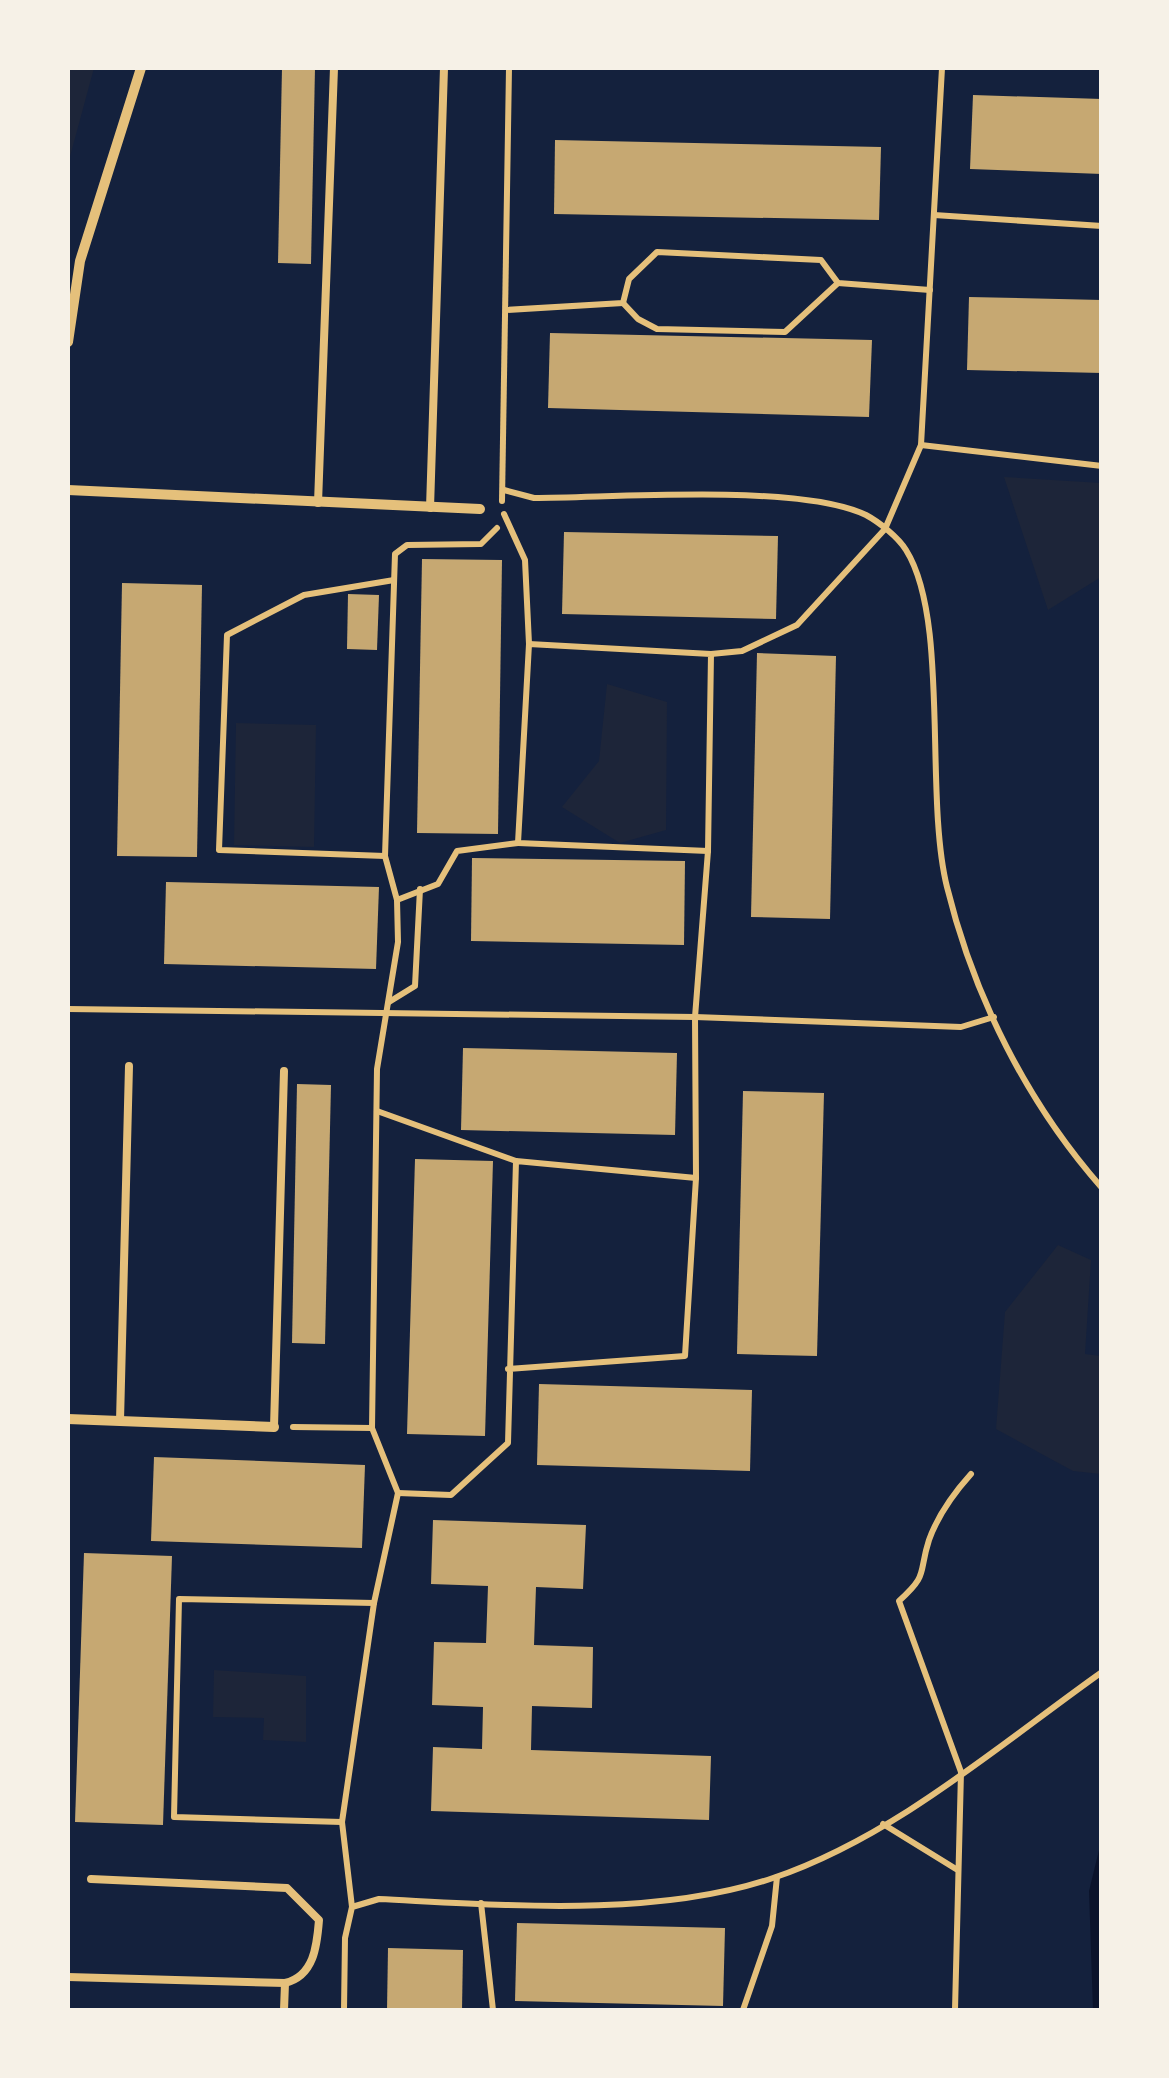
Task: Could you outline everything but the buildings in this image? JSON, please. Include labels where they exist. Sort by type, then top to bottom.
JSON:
[{"type":"street","points":[[68,342],[80,261],[141,68]]},
{"type":"street","points":[[68,490],[318,504],[480,508]]},
{"type":"street","points":[[68,1420],[274,1426]]},
{"type":"lane","points":[[318,504],[334,68]]},
{"type":"lane","points":[[430,508],[444,68]]},
{"type":"lane","points":[[120,1421],[129,1066]]},
{"type":"lane","points":[[274,1426],[284,1071]]},
{"type":"lane","points":[[68,1977],[285,1983],[296,1980],[309,1967],[319,1920],[287,1888],[91,1879]]},
{"type":"lane","points":[[284,2010],[285,1983]]},
{"type":"path","points":[[509,68],[504,490],[534,498],[774,498],[822,502],[866,516],[906,549],[925,607],[934,810],[943,866],[971,965],[1040,1106],[1066,1148],[1102,1188]]},
{"type":"path","points":[[528,644],[711,654],[742,651],[797,625],[885,529],[921,445],[942,68]]},
{"type":"path","points":[[934,215],[1102,226]]},
{"type":"path","points":[[623,302],[629,279],[657,252],[821,260],[838,283]]},
{"type":"path","points":[[623,302],[638,319],[657,328],[786,332],[838,283],[930,290]]},
{"type":"path","points":[[506,310],[623,302]]},
{"type":"path","points":[[921,445],[1102,466]]},
{"type":"path","points":[[344,2010],[345,1938],[352,1907],[342,1822],[374,1603],[398,1494],[372,1428],[377,1111],[384,1012],[398,942],[398,900],[385,856],[395,580],[399,548],[488,542],[501,509],[525,560],[528,644],[518,843]]},
{"type":"path","points":[[385,856],[220,850],[222,792],[228,635],[304,595],[395,580]]},
{"type":"path","points":[[508,1368],[685,1356],[696,1178],[695,1017],[708,850],[711,654]]},
{"type":"path","points":[[398,900],[438,884],[457,851],[518,843],[708,850]]},
{"type":"path","points":[[389,1002],[415,986],[420,889]]},
{"type":"path","points":[[68,1009],[695,1017],[961,1027],[994,1018]]},
{"type":"path","points":[[377,1111],[516,1160],[696,1178]]},
{"type":"path","points":[[398,1494],[451,1494],[508,1443],[516,1160]]},
{"type":"path","points":[[274,1426],[372,1428]]},
{"type":"path","points":[[955,2010],[961,1772],[900,1601],[922,1581],[929,1541],[950,1498],[971,1474]]},
{"type":"path","points":[[342,1822],[174,1816],[179,1598],[374,1603]]},
{"type":"path","points":[[352,1907],[380,1899],[481,1903],[647,1900],[717,1893],[777,1877],[853,1844],[1102,1672]]},
{"type":"path","points":[[883,1824],[957,1870]]},
{"type":"path","points":[[743,2010],[772,1926],[777,1877]]},
{"type":"path","points":[[481,1903],[492,2010]]},
{"type":"shaded area","points":[[68,68],[94,68],[68,164]]},
{"type":"shaded area","points":[[1004,477],[1101,483],[1101,577],[1048,610]]},
{"type":"shaded area","points":[[607,684],[667,702],[666,830],[620,843],[562,807],[599,761]]},
{"type":"shaded area","points":[[236,723],[316,725],[314,847],[234,845]]},
{"type":"shaded area","points":[[1058,1245],[1091,1260],[1085,1354],[1101,1356],[1101,1474],[1073,1471],[996,1429],[1005,1312]]},
{"type":"shaded area","points":[[214,1670],[306,1676],[306,1742],[263,1740],[264,1718],[213,1717]]},
{"type":"shaded area","points":[[1101,1842],[1101,2010],[1093,2010],[1089,1891]]}]
